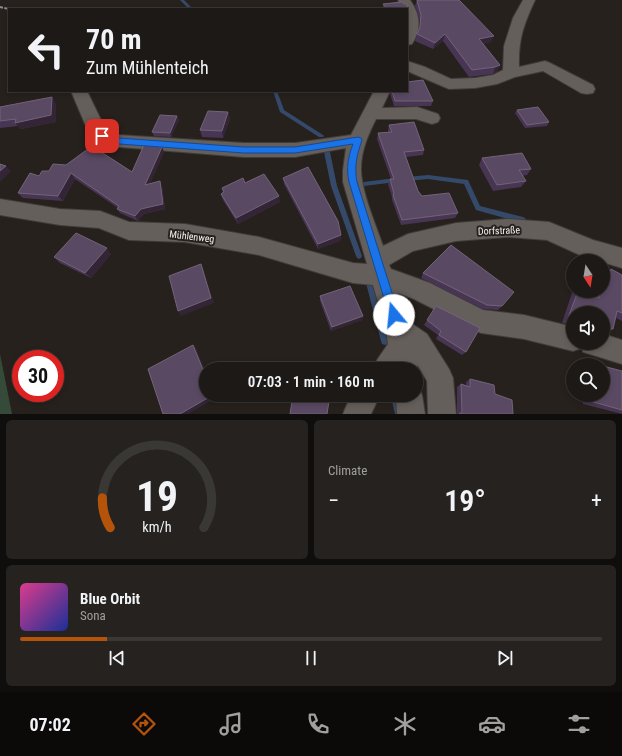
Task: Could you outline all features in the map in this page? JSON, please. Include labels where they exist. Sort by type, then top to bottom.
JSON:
[{"type":"street","points":[[404,0],[413,16],[413,26],[408,38]]},
{"type":"street","points":[[511,73],[511,46],[520,18],[529,0]]},
{"type":"street","points":[[408,66],[420,70],[449,84],[475,83],[497,79],[511,73],[545,66],[587,89]]},
{"type":"street","points":[[79,92],[94,124],[102,136],[119,141],[244,150],[295,150],[358,140]]},
{"type":"street","points":[[382,92],[358,140],[352,159],[351,170],[402,348]]},
{"type":"street","points":[[371,113],[417,113],[432,118]]},
{"type":"street","name":"Mühlenweg","points":[[0,208],[60,217],[100,220],[128,231],[185,233],[259,246],[353,273],[379,269]]},
{"type":"street","name":"Dorfstraße","points":[[379,269],[408,244],[456,232],[507,228],[549,231],[590,249],[622,258]]},
{"type":"street","points":[[379,269],[481,321],[524,327],[566,337]]},
{"type":"street","points":[[391,362],[402,348],[418,343],[440,378],[442,414]]},
{"type":"street","points":[[610,348],[622,352]]},
{"type":"street","points":[[357,414],[362,402]]},
{"type":"street","points":[[410,402],[411,414]]},
{"type":"green space","points":[[0,354],[12,414],[0,414]]},
{"type":"building","points":[[417,0],[459,0],[494,36],[479,39],[500,65],[472,70],[445,34],[435,43],[417,34],[420,27],[421,15]]},
{"type":"building","points":[[402,2],[407,4],[407,8],[386,8],[383,4]]},
{"type":"building","points":[[423,80],[433,101],[395,101],[392,92],[408,92],[408,82]]},
{"type":"building","points":[[52,97],[51,115],[15,123],[16,119],[0,121],[0,107]]},
{"type":"building","points":[[538,107],[549,122],[527,125],[517,110]]},
{"type":"building","points":[[208,111],[228,112],[222,131],[200,130]]},
{"type":"building","points":[[160,115],[177,116],[170,133],[152,132]]},
{"type":"building","points":[[414,122],[424,150],[404,152],[418,191],[422,196],[449,193],[458,213],[402,220],[393,195],[390,179],[394,179],[378,133],[392,132],[389,125]]},
{"type":"building","points":[[144,145],[162,147],[145,185],[160,181],[163,204],[141,209],[135,216],[117,209],[119,206],[71,173],[58,196],[18,193],[30,173],[39,176],[42,171],[49,171],[53,164],[66,165],[92,146],[132,172]]},
{"type":"building","points":[[522,153],[531,169],[519,170],[526,181],[497,185],[482,158]]},
{"type":"building","points":[[0,164],[6,166],[0,171]]},
{"type":"building","points":[[308,167],[338,221],[341,235],[318,244],[283,178]]},
{"type":"building","points":[[264,174],[279,196],[236,218],[221,194],[224,192],[222,188],[243,178],[245,183]]},
{"type":"building","points":[[76,233],[107,248],[85,273],[54,257]]},
{"type":"building","points":[[451,245],[514,292],[502,306],[487,305],[423,273]]},
{"type":"building","points":[[201,264],[211,298],[178,311],[169,276]]},
{"type":"building","points":[[611,269],[622,275],[622,313],[617,311],[613,329],[610,329],[610,306],[572,306],[575,298],[610,298]]},
{"type":"building","points":[[350,286],[363,316],[332,327],[320,296]]},
{"type":"building","points":[[436,306],[480,328],[466,352],[439,335],[441,331],[427,320]]},
{"type":"building","points":[[193,345],[200,362],[199,402],[201,402],[180,414],[163,414],[148,369]]},
{"type":"building","points":[[610,368],[622,371],[622,410],[594,402],[610,402]]},
{"type":"building","points":[[470,379],[494,385],[495,394],[512,400],[513,414],[459,414],[462,412],[461,384],[470,387]]},
{"type":"building","points":[[292,402],[329,402],[327,414],[290,414]]},
{"type":"waterway","points":[[182,0],[190,8]]},
{"type":"waterway","points":[[275,92],[282,111],[321,136]]},
{"type":"waterway","points":[[327,152],[334,186],[359,256]]},
{"type":"waterway","points":[[407,179],[428,177],[466,182],[478,208],[523,220]]},
{"type":"waterway","points":[[364,184],[396,180]]},
{"type":"waterway","points":[[369,283],[385,341]]},
{"type":"waterway","points":[[396,402],[399,414]]},
{"type":"route","points":[[102,136],[119,141],[244,150],[295,150],[358,140],[352,159],[351,170],[353,182],[394,315]]}]
